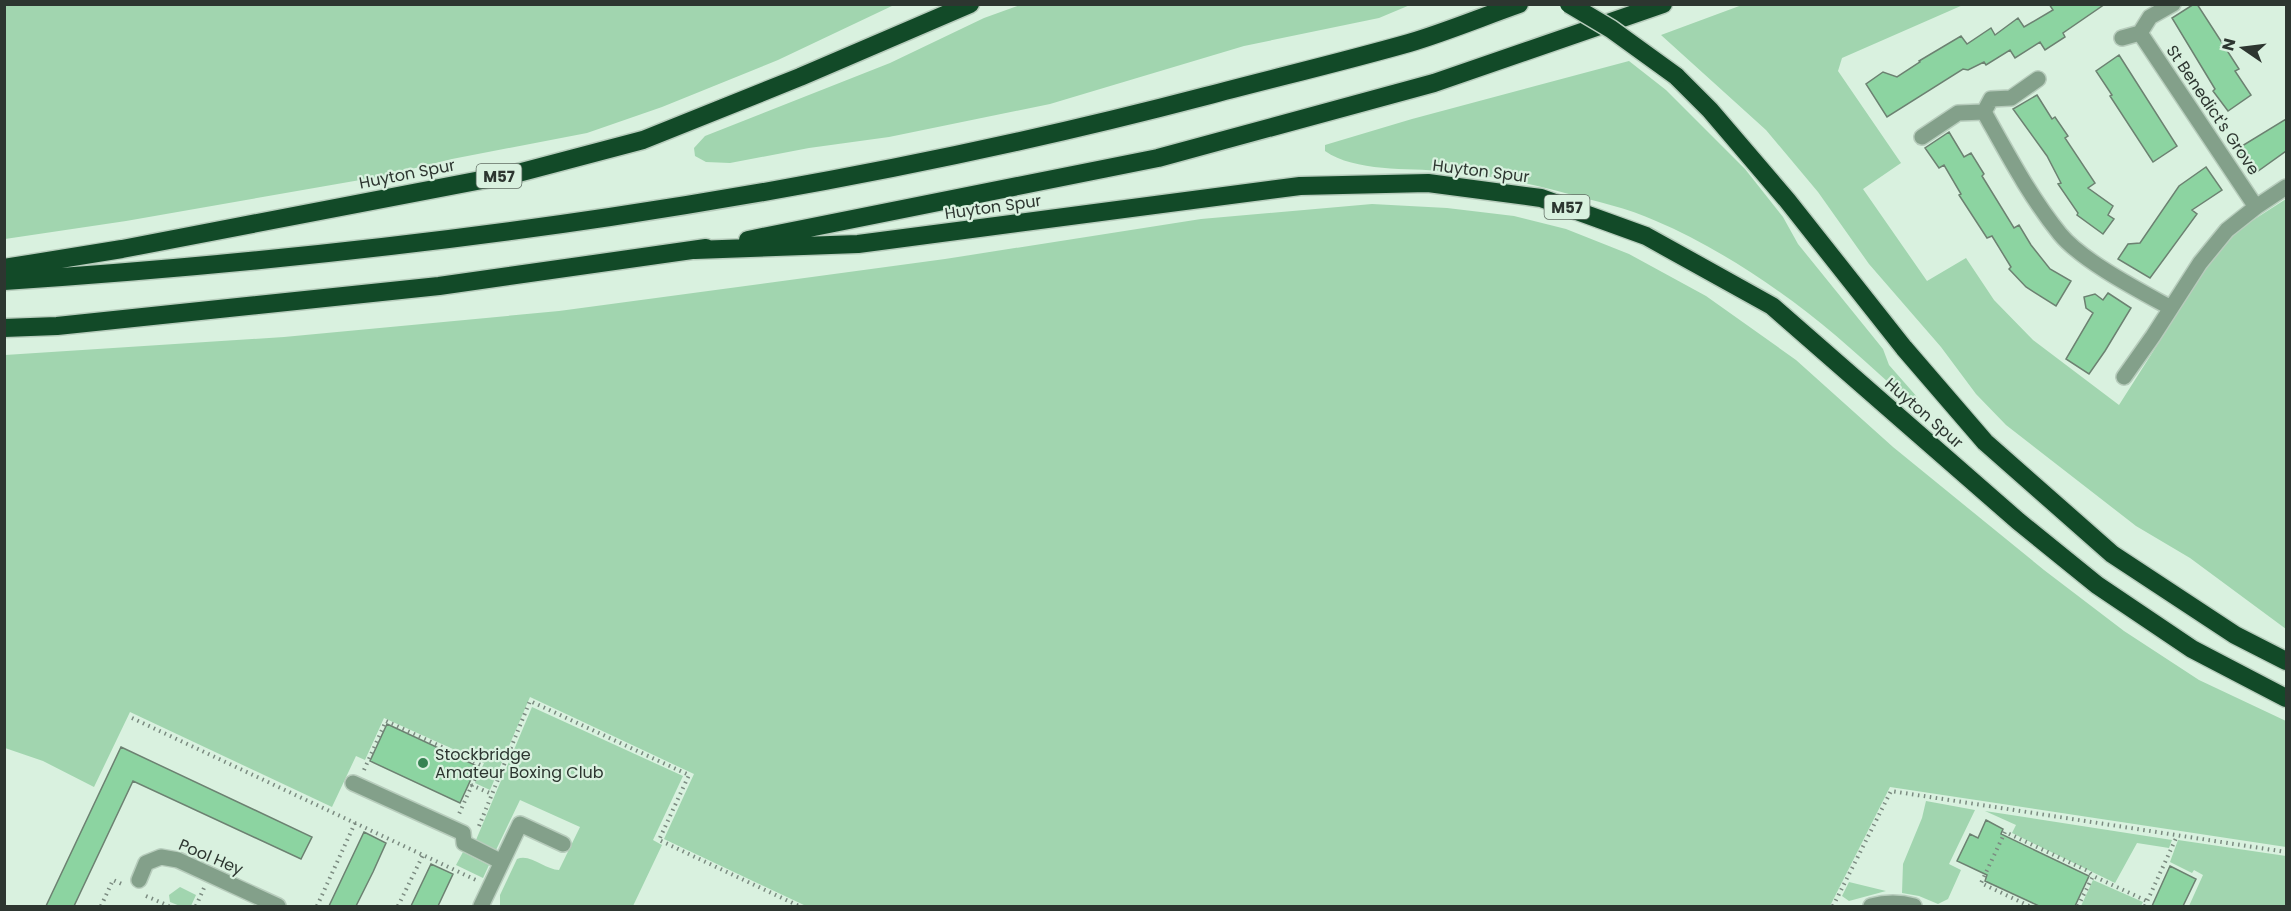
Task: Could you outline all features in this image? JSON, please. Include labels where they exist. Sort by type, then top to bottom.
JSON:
[{"type":"highway","name":"Huyton Spur","points":[[4,268],[134,247],[507,175],[643,140],[800,77],[970,4]]},
{"type":"highway","points":[[4,281],[157,271],[445,241],[610,218],[784,188],[930,161],[1114,120],[1412,42],[1519,4]]},
{"type":"highway","name":"Huyton Spur","points":[[1569,4],[1611,28],[1676,76],[1710,111],[1787,200],[1904,348],[1986,442],[2112,554],[2235,635],[2286,661]]},
{"type":"highway","name":"M57","points":[[4,328],[57,326],[439,285],[695,250],[1158,158],[1434,83],[1663,4]]},
{"type":"highway","name":"Huyton Spur","points":[[695,250],[858,244],[1300,186],[1428,183],[1541,198],[1646,236],[1772,306],[2018,521],[2097,585],[2192,649],[2286,698]]},
{"type":"street","points":[[2122,38],[2140,33],[2150,17],[2173,4]]},
{"type":"street","name":"St Benedict's Grove","points":[[2140,33],[2256,207]]},
{"type":"street","points":[[1922,137],[1958,113],[2011,98],[2038,79]]},
{"type":"street","points":[[1987,106],[2023,181],[2061,236],[2088,259],[2136,290],[2171,308]]},
{"type":"street","points":[[2124,377],[2200,263],[2227,230],[2286,187]]},
{"type":"street","points":[[355,784],[463,833],[464,843],[502,862]]},
{"type":"street","points":[[481,906],[520,824],[563,844]]},
{"type":"street","name":"Pool Hey","points":[[136,885],[146,863],[161,857],[178,860],[278,906]]},
{"type":"street","points":[[1871,906],[1884,903],[1914,906]]},
{"type":"path","points":[[470,846],[530,701],[689,775],[659,840],[799,906]]},
{"type":"path","points":[[132,718],[490,887]]},
{"type":"path","points":[[355,784],[386,721],[481,765],[452,828]]},
{"type":"path","points":[[471,785],[492,794]]},
{"type":"path","points":[[1833,906],[1891,791],[2286,852]]},
{"type":"path","points":[[317,906],[355,823]]},
{"type":"path","points":[[2029,906],[1981,883],[2005,832],[2147,901]]},
{"type":"path","points":[[2145,906],[2177,836]]},
{"type":"path","points":[[398,906],[423,855]]},
{"type":"path","points":[[2078,906],[2093,876]]},
{"type":"path","points":[[101,906],[113,880],[136,885],[169,906]]},
{"type":"green space","points":[[4,5],[894,5],[778,60],[662,107],[587,133],[452,159],[383,176],[126,221],[5,239]]},
{"type":"green space","points":[[1020,5],[1410,5],[1379,18],[1244,46],[1050,104],[889,137],[809,148],[730,163],[706,162],[695,156],[694,148],[705,136],[890,63],[984,18]]},
{"type":"green space","points":[[1742,5],[1963,5],[1842,58],[1838,71],[1901,163],[1863,189],[1927,281],[1966,258],[1994,300],[2033,340],[2119,405],[2219,248],[2236,231],[2286,199],[2286,629],[2190,558],[2136,526],[2006,425],[1976,394],[1941,347],[1869,264],[1818,192],[1766,130],[1661,35]]},
{"type":"green space","points":[[1629,61],[1666,90],[1745,169],[1783,217],[1798,244],[1883,349],[1889,365],[1918,398],[1918,408],[1822,324],[1773,287],[1735,262],[1656,221],[1611,205],[1520,182],[1444,171],[1366,166],[1337,158],[1325,151],[1325,145],[1412,119]]},
{"type":"green space","points":[[1372,204],[1447,208],[1514,216],[1566,229],[1629,254],[1706,296],[1796,360],[1893,447],[2044,570],[2124,631],[2199,680],[2286,721],[2286,847],[1890,787],[1830,906],[806,906],[664,839],[694,774],[530,697],[490,790],[475,783],[484,763],[384,718],[365,760],[356,756],[332,807],[130,712],[94,787],[43,761],[5,748],[5,355],[284,337],[559,311],[945,259],[1201,219]]},
{"type":"green space","points":[[532,707],[683,776],[653,840],[662,845],[633,906],[500,906],[500,895],[517,859],[527,858],[559,870],[580,827],[520,800],[496,850],[476,840]]},
{"type":"green space","points":[[1926,801],[1975,810],[1949,864],[1961,870],[1948,899],[1938,904],[1919,896],[1902,893],[1903,864],[1922,818]]},
{"type":"green space","points":[[1985,811],[2172,840],[2169,848],[2137,843],[2115,883],[2012,833],[2016,825]]},
{"type":"green space","points":[[2178,840],[2286,856],[2286,906],[2189,906],[2203,875],[2194,870],[2192,873],[2170,862]]},
{"type":"green space","points":[[463,852],[489,865],[483,878],[456,865]]},
{"type":"green space","points":[[2093,880],[2143,902],[2141,906],[2081,906]]},
{"type":"green space","points":[[1849,882],[1886,891],[1849,901],[1842,896]]},
{"type":"green space","points":[[180,887],[196,895],[191,906],[180,906],[170,902],[169,895]]},
{"type":"building","points":[[2049,4],[2105,4],[2063,33],[2065,37],[2045,50],[2040,42],[2015,58],[2010,50],[1986,65],[1984,62],[1968,70],[1963,69],[1887,117],[1866,84],[1883,72],[1897,77],[1961,36],[1967,44],[1991,28],[1995,35],[2018,18],[2024,27],[2053,10]]},
{"type":"building","points":[[2197,4],[2239,69],[2235,71],[2251,95],[2228,111],[2213,91],[2215,89],[2172,18]]},
{"type":"building","points":[[2119,55],[2177,146],[2153,162],[2096,71]]},
{"type":"building","points":[[2037,95],[2052,119],[2055,117],[2068,136],[2065,138],[2095,183],[2088,188],[2113,206],[2108,215],[2114,219],[2103,234],[2077,215],[2078,213],[2058,184],[2061,183],[2047,156],[2013,109]]},
{"type":"building","points":[[2286,119],[2286,151],[2254,174],[2237,149]]},
{"type":"building","points":[[1949,132],[1964,157],[1971,153],[1984,174],[1982,176],[2014,228],[2019,225],[2050,269],[2071,281],[2056,306],[2026,287],[2009,269],[2011,267],[1992,236],[1987,238],[1959,195],[1961,194],[1944,165],[1939,168],[1925,148]]},
{"type":"building","points":[[2206,167],[2222,190],[2192,210],[2197,214],[2150,278],[2118,259],[2128,244],[2140,243],[2179,186]]},
{"type":"building","points":[[2108,293],[2131,308],[2089,374],[2066,359],[2093,313],[2086,308],[2084,297],[2095,294],[2103,300]]},
{"type":"building","name":"Stockbridge Amateur Boxing Club","points":[[387,724],[477,766],[460,803],[370,761]]},
{"type":"building","points":[[121,747],[312,837],[301,859],[133,781],[74,906],[46,906]]},
{"type":"building","points":[[1986,820],[2003,829],[2001,834],[2089,876],[2075,906],[2039,906],[1985,881],[1987,875],[1957,861],[1970,834],[1978,838]]},
{"type":"building","points":[[364,832],[386,843],[373,872],[356,906],[329,906]]},
{"type":"building","points":[[431,864],[453,874],[438,906],[411,906]]},
{"type":"building","points":[[2170,866],[2196,879],[2183,906],[2152,906]]},
{"type":"place","name":"Stockbridge Amateur Boxing Club","points":[[423,763]]}]
